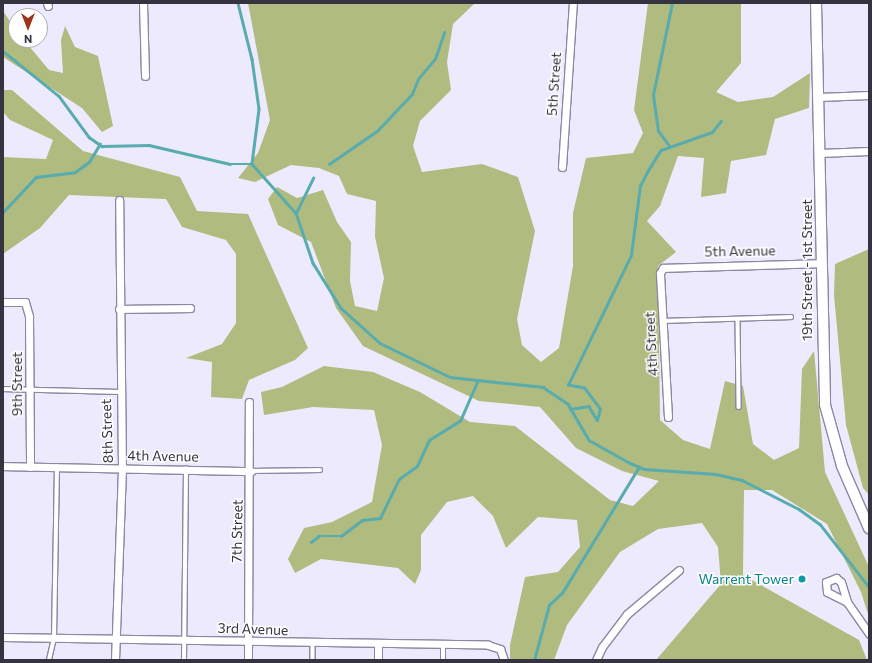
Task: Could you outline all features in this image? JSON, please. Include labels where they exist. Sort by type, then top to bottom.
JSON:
[{"type":"main road","name":"19th Street - 1st Street","points":[[816,3],[825,405],[842,466],[869,528]]},
{"type":"street","points":[[143,3],[145,76]]},
{"type":"street","name":"5th Street","points":[[562,167],[573,3]]},
{"type":"street","points":[[819,97],[869,96]]},
{"type":"street","points":[[820,153],[869,150]]},
{"type":"street","name":"8th Street","points":[[115,660],[118,639],[122,468],[119,392],[119,200]]},
{"type":"street","name":"5th Avenue","points":[[661,270],[688,266],[822,263]]},
{"type":"street","name":"4th Street","points":[[661,270],[668,418]]},
{"type":"street","name":"9th Street","points":[[3,302],[24,302],[29,316],[30,467]]},
{"type":"street","points":[[119,308],[190,308]]},
{"type":"street","name":"7th Street","points":[[248,660],[251,470],[249,402]]},
{"type":"street","name":"4th Avenue","points":[[3,466],[251,470]]},
{"type":"street","points":[[596,660],[602,647],[627,614],[680,570]]},
{"type":"street","points":[[847,602],[869,634]]},
{"type":"street","name":"3rd Avenue","points":[[3,637],[312,644],[488,645],[500,649],[504,660]]},
{"type":"street","points":[[378,645],[378,660]]},
{"type":"lane","points":[[663,321],[791,317]]},
{"type":"lane","points":[[738,319],[739,407]]},
{"type":"lane","points":[[3,389],[30,391],[119,392]]},
{"type":"lane","points":[[50,660],[54,638],[57,467]]},
{"type":"lane","points":[[184,660],[183,640],[186,469]]},
{"type":"lane","points":[[251,470],[320,470]]},
{"type":"lane","points":[[312,644],[313,660]]},
{"type":"lane","points":[[443,660],[444,645]]},
{"type":"green space","points":[[248,3],[475,3],[453,24],[447,62],[451,90],[420,121],[413,146],[422,172],[482,164],[518,177],[535,231],[517,319],[522,345],[541,362],[559,348],[573,266],[573,213],[586,158],[633,153],[643,133],[634,110],[648,3],[741,3],[741,63],[716,92],[738,102],[773,97],[810,73],[809,108],[775,119],[766,155],[731,161],[726,193],[701,197],[704,158],[678,156],[660,206],[647,221],[676,252],[658,266],[660,420],[683,440],[710,449],[725,381],[743,386],[753,444],[774,460],[799,448],[802,369],[814,351],[825,472],[869,567],[869,617],[861,592],[827,524],[772,490],[744,490],[743,575],[859,640],[867,660],[656,660],[721,584],[718,547],[702,523],[658,529],[620,552],[567,625],[554,660],[510,660],[510,645],[525,577],[558,572],[580,547],[577,520],[538,517],[506,548],[493,516],[473,496],[447,502],[421,535],[421,570],[415,584],[398,568],[321,559],[295,573],[288,559],[304,528],[332,522],[372,502],[382,445],[374,410],[313,407],[264,415],[261,392],[282,387],[324,366],[373,372],[420,392],[470,422],[515,426],[610,500],[633,506],[659,481],[622,471],[576,448],[540,407],[479,401],[363,346],[336,308],[311,242],[278,225],[268,199],[277,187],[297,198],[323,190],[337,222],[351,242],[350,281],[355,306],[377,311],[384,278],[375,237],[376,201],[347,194],[339,176],[319,168],[291,165],[255,182],[238,178],[258,153],[270,120]]},
{"type":"green space","points":[[3,11],[8,18],[8,48],[31,48],[49,70],[63,73],[61,40],[65,26],[75,47],[98,56],[113,126],[102,132],[82,108],[3,57]]},
{"type":"green space","points":[[3,90],[12,90],[83,151],[180,177],[197,211],[248,214],[308,348],[295,360],[249,380],[242,399],[211,397],[212,362],[186,358],[222,344],[236,323],[236,254],[226,240],[182,227],[166,199],[69,195],[40,228],[3,254],[3,157],[46,159],[53,140],[10,120],[3,112]]},
{"type":"green space","points":[[869,249],[869,495],[863,488],[846,425],[834,295],[835,264]]},
{"type":"waterway","points":[[238,3],[252,59],[259,109],[252,164],[296,213],[313,263],[341,308],[380,343],[450,377],[543,387],[568,404],[589,440],[630,463],[644,469],[716,474],[742,480],[799,509],[820,524],[869,587]]},
{"type":"waterway","points":[[670,147],[658,131],[653,95],[672,3]]},
{"type":"waterway","points":[[329,164],[377,131],[412,94],[418,79],[435,59],[444,33]]},
{"type":"waterway","points":[[3,51],[59,96],[89,137],[102,146],[149,145],[230,164],[252,164]]},
{"type":"waterway","points":[[570,409],[589,406],[597,420],[600,409],[584,388],[568,385],[631,255],[640,186],[647,172],[661,150],[712,132],[721,121]]},
{"type":"waterway","points":[[3,212],[36,177],[75,172],[89,162],[100,144]]},
{"type":"waterway","points":[[296,213],[313,178]]},
{"type":"waterway","points":[[311,542],[319,536],[341,536],[362,520],[380,518],[399,479],[417,466],[429,440],[460,421],[477,382]]},
{"type":"waterway","points":[[534,660],[549,605],[562,593],[639,467]]},
{"type":"place","name":"Warrent Tower","points":[[802,579]]}]
